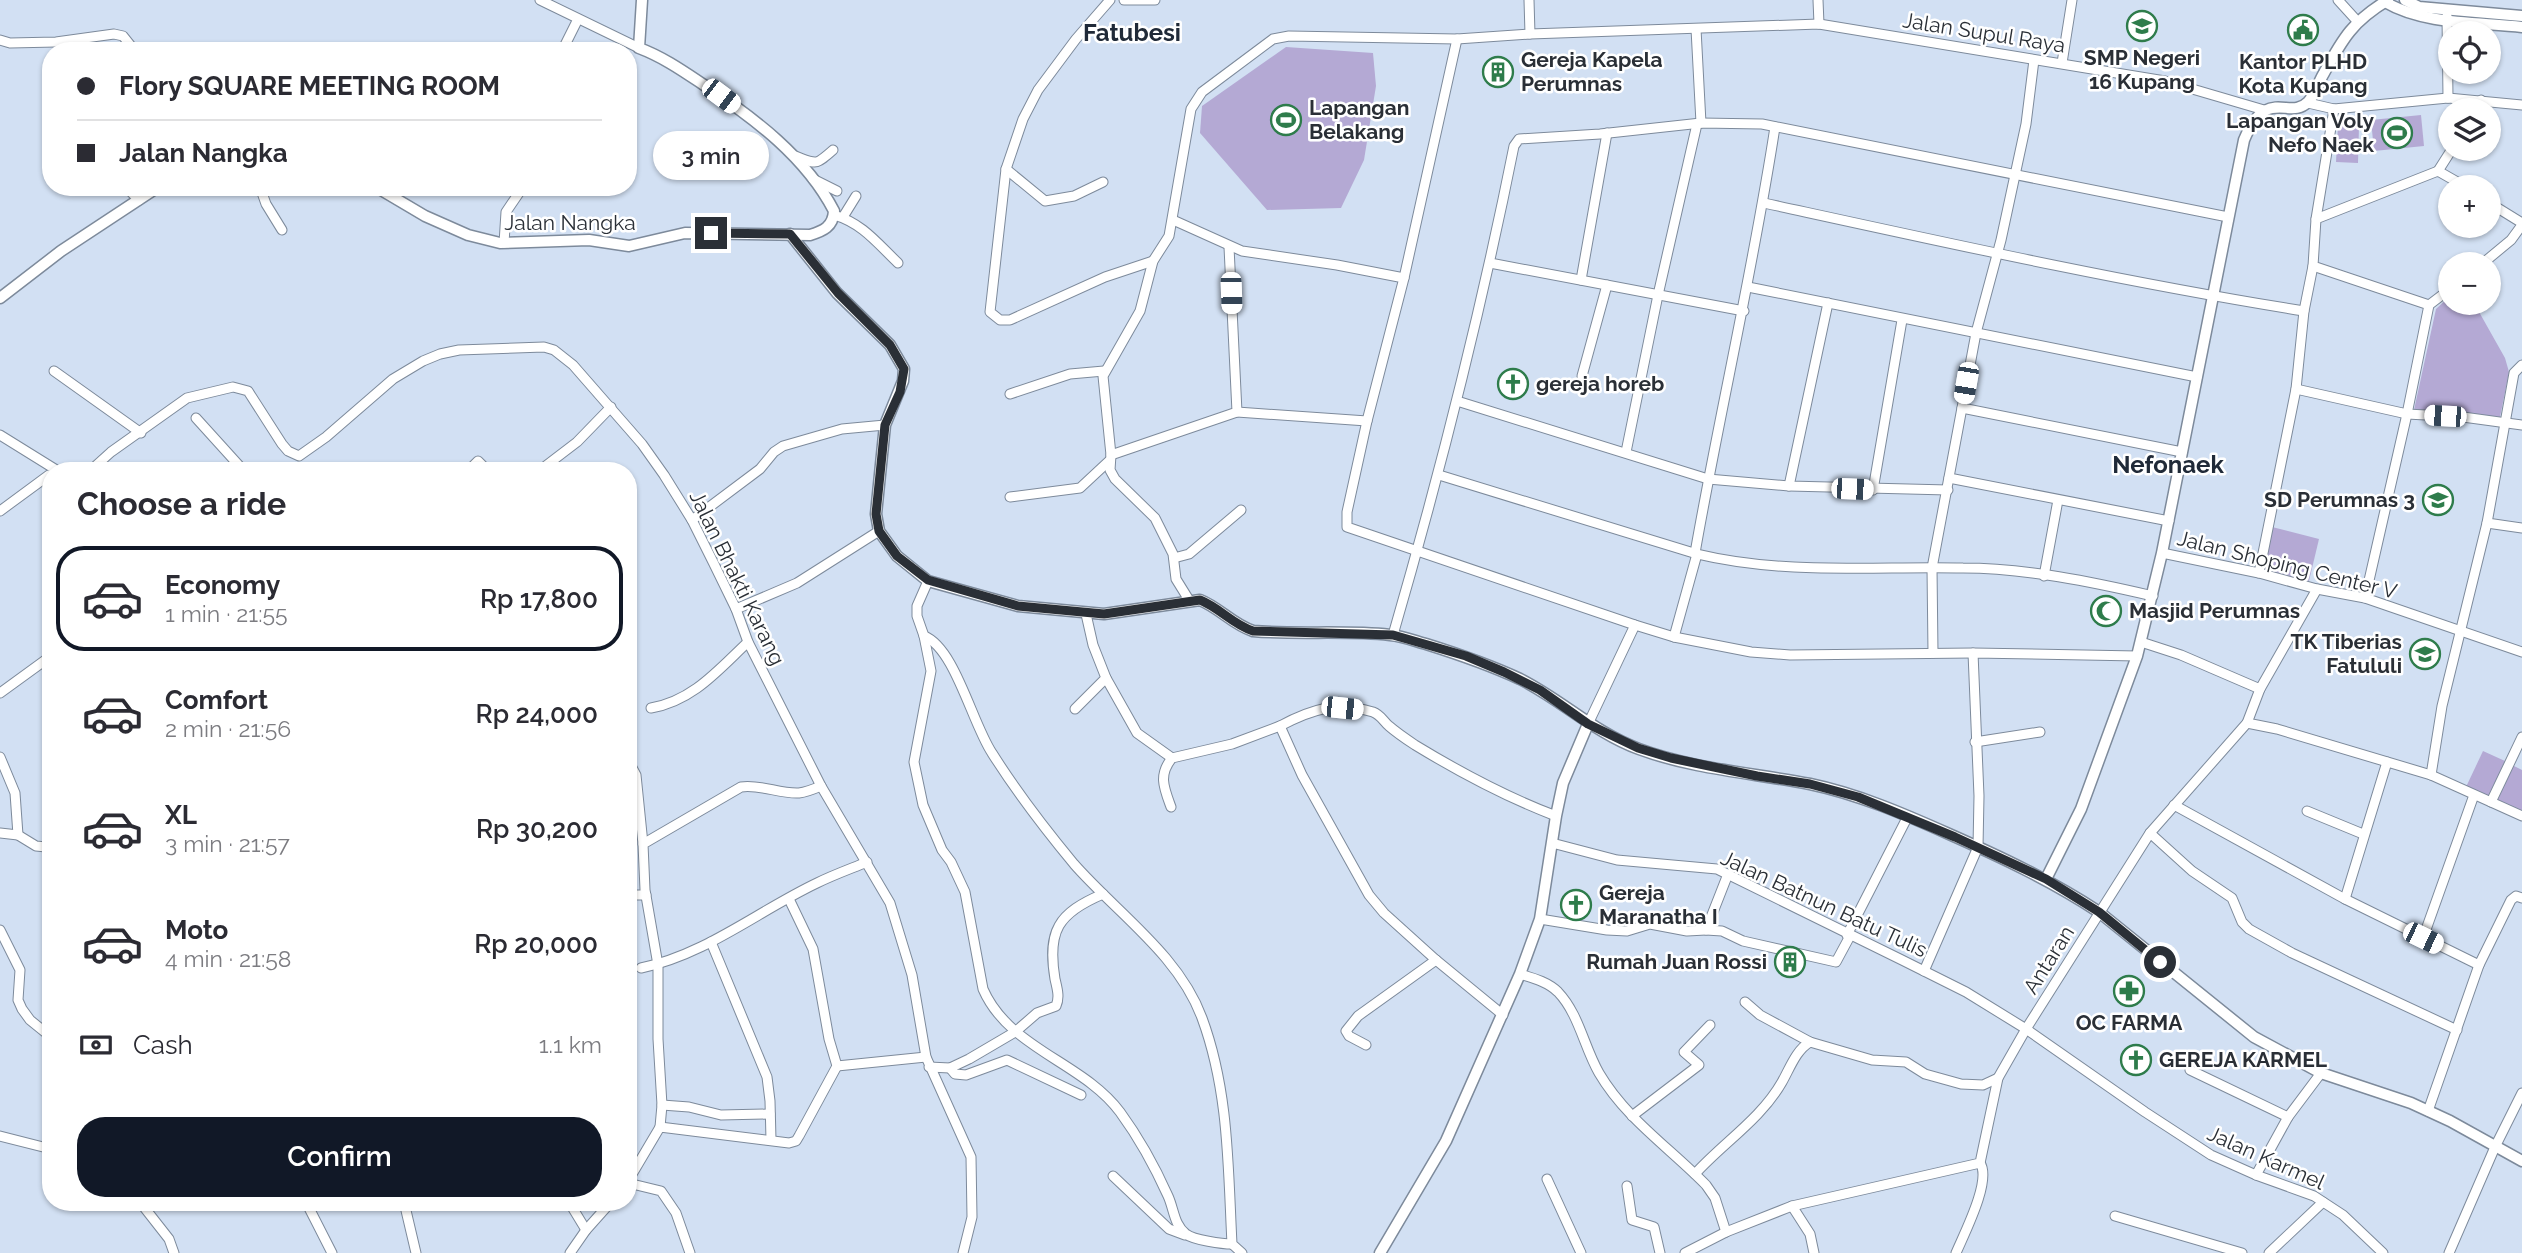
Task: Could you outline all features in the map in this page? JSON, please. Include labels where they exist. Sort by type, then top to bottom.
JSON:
[{"type":"street","points":[[540,0],[626,42]]},
{"type":"street","points":[[642,0],[639,48],[670,62],[769,133],[794,156],[839,216],[870,233],[898,263]]},
{"type":"street","points":[[1110,0],[1076,38],[1038,90],[1023,119],[1006,169],[989,307],[993,315],[1000,320],[1010,320],[1104,277],[1153,261]]},
{"type":"street","points":[[1124,0],[1155,0]]},
{"type":"street","points":[[1529,0],[1530,34]]},
{"type":"street","points":[[1818,0],[1819,24]]},
{"type":"street","points":[[2062,63],[2072,0]]},
{"type":"street","points":[[2338,0],[2358,22]]},
{"type":"street","points":[[2405,0],[2418,7],[2447,15],[2522,16]]},
{"type":"street","points":[[2308,103],[2344,36],[2387,1],[2398,10],[2522,27]]},
{"type":"street","points":[[2447,15],[2448,98]]},
{"type":"street","points":[[566,42],[578,19]]},
{"type":"street","name":"Jalan Supul Raya","points":[[1104,371],[1140,311],[1153,261],[1165,243],[1173,220],[1191,109],[1195,100],[1273,39],[1289,36],[1457,40],[1530,34],[1819,24],[2165,81],[2264,110]]},
{"type":"street","points":[[1626,452],[1658,295],[1699,124],[1696,29]]},
{"type":"street","points":[[57,42],[114,34],[123,36],[128,42]]},
{"type":"street","points":[[0,40],[10,43],[42,42]]},
{"type":"street","points":[[1457,40],[1404,278],[1367,421],[1347,512],[1347,527],[1635,625],[1674,637],[1751,652],[1790,655],[1973,653],[2137,656]]},
{"type":"street","points":[[1933,653],[1932,568],[1976,333],[1997,254],[2028,111],[2034,60]]},
{"type":"street","points":[[2046,879],[2081,809],[2141,642],[2169,521],[2244,140],[2252,121],[2264,110],[2281,106],[2296,107],[2308,103],[2334,109],[2438,99]]},
{"type":"street","points":[[2501,102],[2522,105]]},
{"type":"street","points":[[2259,573],[2296,389],[2304,311],[2313,265],[2316,219],[2334,109]]},
{"type":"street","points":[[1393,635],[1439,475],[1490,263],[1514,146],[1523,137],[1740,122],[2013,173],[2228,217]]},
{"type":"street","points":[[1674,637],[1696,554],[1708,479],[1764,203],[1775,127]]},
{"type":"street","points":[[1581,280],[1607,133]]},
{"type":"street","points":[[794,156],[814,164],[833,150]]},
{"type":"street","points":[[2316,219],[2438,171],[2444,161]]},
{"type":"street","points":[[1006,169],[1045,201],[1074,196],[1103,182]]},
{"type":"street","points":[[2438,171],[2445,175]]},
{"type":"street","points":[[813,179],[837,191]]},
{"type":"street","points":[[135,196],[139,200]]},
{"type":"street","points":[[0,298],[61,251],[145,196]]},
{"type":"street","points":[[263,196],[282,230]]},
{"type":"street","name":"Jalan Nangka","points":[[391,196],[425,216],[468,236],[504,243],[589,240],[629,246],[685,233],[810,235],[830,226],[839,216]]},
{"type":"street","points":[[504,243],[506,212],[517,196]]},
{"type":"street","points":[[839,216],[856,196]]},
{"type":"street","points":[[1764,203],[1997,254],[2304,311]]},
{"type":"street","points":[[2496,252],[2511,240],[2522,224],[2501,210]]},
{"type":"street","points":[[1173,220],[1229,247],[1404,278]]},
{"type":"street","points":[[790,234],[838,293],[879,333],[904,369],[903,381],[885,425],[876,514],[879,531],[897,556],[928,580],[1018,606],[1104,614],[1200,600],[1212,605],[1233,622],[1253,631],[1393,635],[1466,656],[1504,672],[1540,690],[1588,724],[1638,748],[1671,758],[1810,784],[1858,797],[1908,816],[2046,879],[2099,912],[2241,1028],[2321,1073],[2428,1111],[2478,1135],[2522,1161]]},
{"type":"street","points":[[1229,247],[1237,412]]},
{"type":"street","points":[[1490,263],[1744,311]]},
{"type":"street","points":[[2313,265],[2429,305]]},
{"type":"street","points":[[1582,376],[1607,285]]},
{"type":"street","points":[[1748,288],[2197,377]]},
{"type":"street","points":[[2365,598],[2429,305],[2438,298]]},
{"type":"street","points":[[1788,486],[1828,303]]},
{"type":"street","points":[[1873,490],[1902,320]]},
{"type":"street","name":"Jalan Bhakti Karang","points":[[100,462],[187,398],[216,390],[240,387],[253,396],[288,451],[299,456],[326,437],[393,379],[440,354],[459,350],[544,347],[554,350],[573,365],[657,464],[692,520],[736,610],[748,642],[821,786],[890,903],[912,975],[929,1067],[971,1157],[972,1217],[963,1253]]},
{"type":"street","points":[[2431,775],[2442,706],[2487,523],[2514,373],[2522,365]]},
{"type":"street","points":[[54,371],[141,433]]},
{"type":"street","points":[[1010,394],[1070,374],[1104,371],[1102,387],[1110,470],[1115,479],[1155,518],[1174,558],[1176,579],[1189,600]]},
{"type":"street","points":[[2296,389],[2407,414],[2463,417],[2522,425]]},
{"type":"street","points":[[1457,401],[1708,479],[1873,490],[1948,490]]},
{"type":"street","points":[[551,462],[577,442],[611,407]]},
{"type":"street","points":[[1962,408],[2182,452]]},
{"type":"street","points":[[1010,498],[1080,488],[1110,458],[1237,412],[1367,421]]},
{"type":"street","points":[[196,418],[236,462]]},
{"type":"street","points":[[692,520],[760,469],[774,452],[783,446],[842,429],[885,425]]},
{"type":"street","points":[[0,435],[42,465]]},
{"type":"street","points":[[1439,475],[1730,562],[1826,567],[1966,568],[2105,585],[2153,596]]},
{"type":"street","points":[[1949,478],[2169,521]]},
{"type":"street","points":[[0,510],[42,481]]},
{"type":"street","points":[[2044,576],[2058,500]]},
{"type":"street","points":[[1174,558],[1189,554],[1241,510]]},
{"type":"street","points":[[2487,523],[2522,528]]},
{"type":"street","points":[[736,610],[797,583],[879,531]]},
{"type":"street","name":"Jalan Shoping Center V","points":[[2162,553],[2365,598],[2522,652]]},
{"type":"street","points":[[928,580],[917,606],[917,616],[931,671],[914,762],[923,805],[942,850],[951,862],[965,892],[983,989],[998,1014],[1015,1032],[1091,1083],[1119,1111],[1145,1150],[1169,1198],[1175,1220],[1187,1236]]},
{"type":"street","name":"Antaran","points":[[1956,1253],[1976,1205],[1984,1176],[1980,1163],[1998,1078],[2026,1029],[2150,834],[2247,723],[2260,689],[2317,589]]},
{"type":"street","points":[[1086,614],[1093,645],[1105,678],[1137,733],[1172,758]]},
{"type":"street","points":[[1380,1253],[1446,1141],[1520,974],[1540,919],[1563,783],[1635,625]]},
{"type":"street","points":[[924,636],[940,646],[948,658],[977,727],[991,752],[1074,864],[1169,963],[1184,983],[1201,1016],[1226,1114],[1232,1244]]},
{"type":"street","points":[[651,708],[670,703],[700,687],[748,642]]},
{"type":"street","points":[[2141,642],[2169,650],[2260,689]]},
{"type":"street","points":[[1924,971],[1978,847],[1979,796],[1973,653]]},
{"type":"street","points":[[0,693],[42,663]]},
{"type":"street","points":[[1075,709],[1105,678]]},
{"type":"street","points":[[1171,807],[1162,774],[1172,758],[1232,744],[1280,726],[1307,711],[1342,708],[1377,713],[1400,735],[1445,763],[1506,796],[1556,816]]},
{"type":"street","points":[[2247,723],[2431,775],[2522,816]]},
{"type":"street","points":[[1280,726],[1302,775],[1369,895],[1384,913],[1436,960],[1503,1015]]},
{"type":"street","points":[[1975,742],[2040,732]]},
{"type":"street","points":[[2491,802],[2522,739]]},
{"type":"street","points":[[0,757],[15,793],[18,835]]},
{"type":"street","points":[[2345,899],[2387,762]]},
{"type":"street","points":[[637,785],[646,895],[657,965],[662,1105],[660,1127],[637,1167]]},
{"type":"street","points":[[643,844],[741,787],[753,785],[803,793],[821,786]]},
{"type":"street","points":[[2423,938],[2474,795]]},
{"type":"street","points":[[2174,805],[2345,899],[2479,965]]},
{"type":"street","points":[[2307,811],[2364,834]]},
{"type":"street","points":[[1540,919],[1608,930],[1627,931],[1650,924],[1687,931],[1722,931],[1743,941],[1836,962],[1908,816]]},
{"type":"street","points":[[0,832],[18,835],[42,847]]},
{"type":"street","points":[[2150,834],[2192,871],[2232,898],[2242,922],[2249,929],[2292,953],[2457,1030]]},
{"type":"street","name":"Jalan Batnun Batu Tulis","points":[[1552,843],[1617,860],[1717,869],[1966,992],[2026,1029]]},
{"type":"street","points":[[641,968],[657,965],[711,942],[816,884],[867,862]]},
{"type":"street","points":[[1706,930],[1728,874]]},
{"type":"street","points":[[929,1067],[950,1068],[1015,1032],[1037,1013],[1058,1003],[1053,965],[1053,937],[1072,911],[1103,894]]},
{"type":"street","points":[[637,895],[646,895]]},
{"type":"street","points":[[2428,1111],[2479,965],[2511,900],[2516,896],[2522,898]]},
{"type":"street","points":[[660,1127],[789,1143],[796,1140],[837,1066],[829,1039],[813,949],[789,899]]},
{"type":"street","points":[[0,930],[20,970],[18,1000],[30,1020],[42,1030]]},
{"type":"street","points":[[711,942],[767,1076],[771,1140]]},
{"type":"street","points":[[1366,1045],[1349,1036],[1346,1031],[1350,1024],[1436,960]]},
{"type":"street","points":[[1520,974],[1546,983],[1558,992],[1578,1025],[1599,1073],[1632,1116],[1695,1174],[1715,1198],[1726,1232]]},
{"type":"street","points":[[1745,1002],[1760,1016],[1810,1041],[1872,1060],[1906,1062],[1925,1074],[1961,1084],[1983,1086],[1998,1078]]},
{"type":"street","points":[[1632,1116],[1699,1065],[1684,1052],[1710,1025]]},
{"type":"street","name":"Jalan Karmel","points":[[2026,1029],[2201,1149],[2323,1202],[2343,1215],[2383,1253]]},
{"type":"street","points":[[1695,1174],[1765,1107],[1802,1047],[1810,1041]]},
{"type":"street","points":[[837,1066],[926,1057]]},
{"type":"street","points":[[950,1068],[955,1074],[966,1075],[1007,1060],[1081,1095]]},
{"type":"street","points":[[2190,1070],[2288,1117]]},
{"type":"street","points":[[2256,1175],[2288,1117],[2321,1073]]},
{"type":"street","points":[[2449,1253],[2495,1147],[2522,1093]]},
{"type":"street","points":[[662,1105],[689,1107],[722,1115],[770,1114]]},
{"type":"street","points":[[0,1136],[42,1147]]},
{"type":"street","points":[[1685,1253],[1726,1232],[1792,1206],[1980,1163]]},
{"type":"street","points":[[1113,1176],[1169,1229],[1220,1244],[1232,1244],[1242,1253]]},
{"type":"street","points":[[1547,1179],[1581,1253]]},
{"type":"street","points":[[637,1184],[661,1191],[677,1213],[690,1253]]},
{"type":"street","points":[[1627,1186],[1632,1220],[1654,1227],[1660,1253]]},
{"type":"street","points":[[2269,1253],[2323,1202]]},
{"type":"street","points":[[1792,1206],[1810,1234],[1814,1253]]},
{"type":"street","points":[[147,1211],[169,1239],[174,1253]]},
{"type":"street","points":[[311,1211],[332,1253]]},
{"type":"street","points":[[406,1211],[416,1253]]},
{"type":"street","points":[[574,1211],[586,1230]]},
{"type":"street","points":[[570,1253],[603,1211]]},
{"type":"street","points":[[2115,1216],[2242,1253]]},
{"type":"shaded area","name":"Lapangan Belakang","points":[[1286,47],[1373,53],[1376,86],[1364,160],[1341,208],[1267,210],[1200,133],[1202,106]]},
{"type":"shaded area","name":"Lapangan Voly Nefo Naek","points":[[2421,115],[2424,146],[2374,151],[2371,120]]},
{"type":"shaded area","points":[[2338,125],[2359,126],[2358,163],[2336,162]]},
{"type":"shaded area","points":[[2438,307],[2438,315],[2481,315],[2505,358],[2509,372],[2500,417],[2414,410]]},
{"type":"shaded area","points":[[2272,527],[2319,539],[2309,581],[2263,569]]},
{"type":"shaded area","points":[[2483,751],[2505,761],[2488,798],[2466,787]]},
{"type":"shaded area","points":[[2512,765],[2522,770],[2522,813],[2496,800]]},
{"type":"place","name":"SMP Negeri 16 Kupang","points":[[2142,26]]},
{"type":"place","name":"Kantor PLHD Kota Kupang","points":[[2303,30]]},
{"type":"place","name":"Gereja Kapela Perumnas","points":[[1498,72]]},
{"type":"place","name":"Lapangan Belakang","points":[[1286,120]]},
{"type":"place","name":"Lapangan Voly Nefo Naek","points":[[2397,133]]},
{"type":"place","name":"gereja horeb","points":[[1513,384]]},
{"type":"place","name":"SD Perumnas 3","points":[[2438,500]]},
{"type":"place","name":"Masjid Perumnas","points":[[2106,611]]},
{"type":"place","name":"TK Tiberias Fatululi","points":[[2425,654]]},
{"type":"place","name":"Gereja Maranatha I","points":[[1576,905]]},
{"type":"place","name":"Rumah Juan Rossi","points":[[1790,962]]},
{"type":"place","name":"OC FARMA","points":[[2129,991]]},
{"type":"place","name":"GEREJA KARMEL","points":[[2136,1060]]},
{"type":"district","name":"Fatubesi","points":[[1132,33]]},
{"type":"district","name":"Nefonaek","points":[[2168,465]]},
{"type":"route","points":[[711,233],[790,234],[816,268],[890,345],[900,360],[904,369],[903,381],[885,425],[876,514],[879,531],[897,556],[928,580],[986,599],[1018,606],[1086,614],[1104,614],[1200,600],[1212,605],[1243,628],[1253,631],[1393,635],[1466,656],[1540,690],[1588,724],[1638,748],[1671,758],[1757,776],[1810,784],[1858,797],[1908,816],[2046,879],[2079,898],[2160,962]]}]
